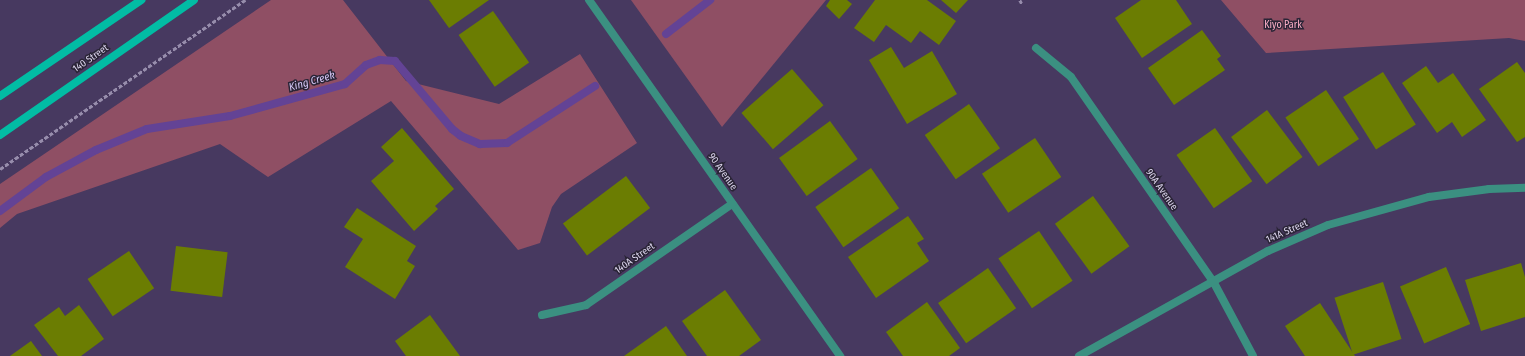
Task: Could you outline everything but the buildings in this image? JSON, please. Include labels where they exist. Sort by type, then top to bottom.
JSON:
[{"type":"main road","name":"140 Street","points":[[0,96],[141,0]]},
{"type":"main road","name":"140 Street","points":[[0,135],[194,0]]},
{"type":"street","name":"90 Avenue","points":[[589,0],[840,356]]},
{"type":"street","name":"90A Avenue","points":[[1036,48],[1071,77],[1213,282],[1254,356]]},
{"type":"street","name":"141A Street","points":[[1080,356],[1268,250],[1328,225],[1374,210],[1429,196],[1489,189],[1525,188]]},
{"type":"street","name":"140A Street","points":[[542,316],[586,305],[732,204]]},
{"type":"path","points":[[0,169],[245,0]]},
{"type":"path","points":[[1020,0],[1022,4]]},
{"type":"green space","points":[[271,0],[343,0],[406,81],[499,104],[580,54],[637,143],[561,194],[552,207],[540,243],[518,250],[391,101],[268,177],[220,144],[17,214],[0,228],[0,184]]},
{"type":"green space","points":[[631,0],[826,0],[722,127]]},
{"type":"green space","name":"Kiyo Park","points":[[1221,0],[1525,0],[1525,41],[1509,38],[1266,53]]},
{"type":"waterway","name":"King Creek","points":[[666,34],[710,0]]},
{"type":"waterway","name":"King Creek","points":[[0,211],[46,177],[96,150],[147,129],[230,116],[345,84],[366,65],[380,60],[395,61],[452,129],[461,136],[480,144],[507,143],[595,86]]}]
